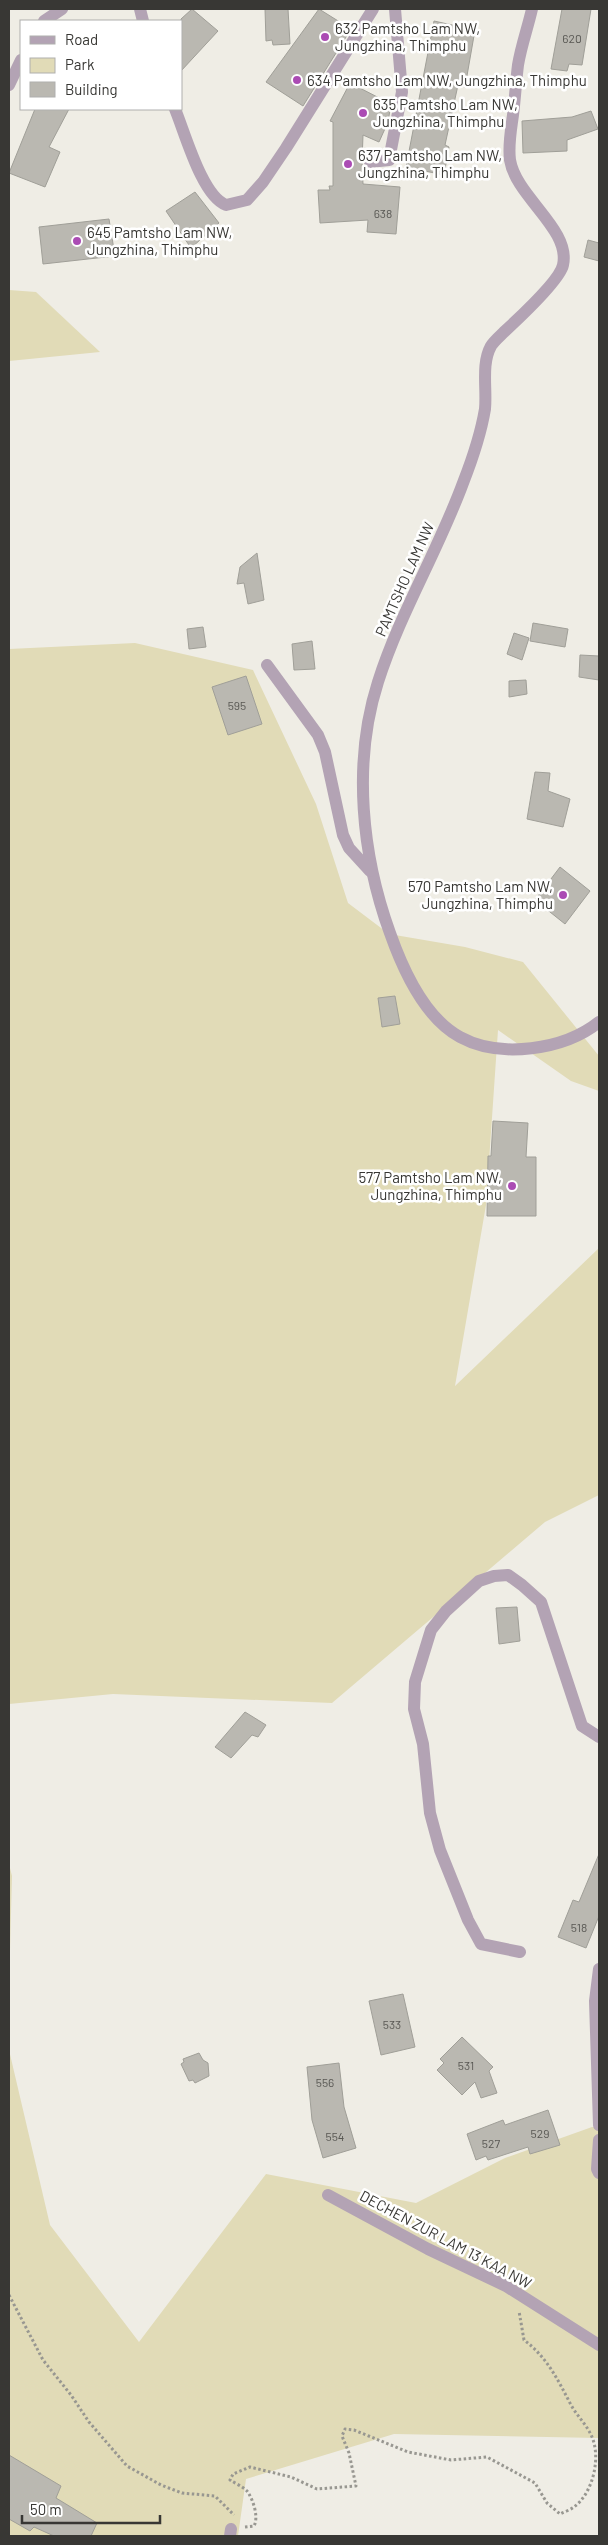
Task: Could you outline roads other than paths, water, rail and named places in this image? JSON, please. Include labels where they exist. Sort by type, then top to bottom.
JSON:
[{"type":"street","points":[[43,18],[62,9]]},
{"type":"street","points":[[175,110],[198,166],[214,197],[226,205],[247,200],[286,148],[373,9]]},
{"type":"street","points":[[370,162],[390,160],[402,92],[395,9]]},
{"type":"street","name":"PAMTSHO LAM NW","points":[[532,9],[518,62],[510,160],[516,180],[562,243],[563,265],[551,284],[491,345],[487,358],[485,409],[464,482],[404,614],[378,683],[363,756],[364,791],[370,871],[384,916],[408,974],[438,1020],[452,1033],[467,1041],[511,1049],[539,1048],[577,1038],[599,1022]]},
{"type":"street","points":[[9,85],[20,62]]},
{"type":"street","points":[[267,665],[318,734],[325,752],[343,835],[349,848],[370,871]]},
{"type":"street","points":[[520,1952],[481,1944],[468,1920],[440,1850],[430,1812],[423,1744],[414,1709],[415,1682],[431,1630],[446,1611],[479,1581],[494,1576],[508,1576],[515,1580],[541,1602],[582,1726],[599,1738]]},
{"type":"street","points":[[599,1970],[595,2001],[599,2125]]},
{"type":"street","points":[[599,2140],[597,2169],[599,2173]]},
{"type":"street","name":"DECHEN ZUR LAM 13 KAA NW","points":[[328,2195],[516,2293],[599,2345]]},
{"type":"place","name":"632 Pamtsho Lam NW, Jungzhina, Thimphu","points":[[325,37]]},
{"type":"place","name":"634 Pamtsho Lam NW, Jungzhina, Thimphu","points":[[297,80]]},
{"type":"place","name":"635 Pamtsho Lam NW, Jungzhina, Thimphu","points":[[363,113]]},
{"type":"place","name":"637 Pamtsho Lam NW, Jungzhina, Thimphu","points":[[348,164]]},
{"type":"place","name":"645 Pamtsho Lam NW, Jungzhina, Thimphu","points":[[77,241]]},
{"type":"place","name":"570 Pamtsho Lam NW, Jungzhina, Thimphu","points":[[563,895]]},
{"type":"place","name":"577 Pamtsho Lam NW, Jungzhina, Thimphu","points":[[512,1186]]}]
